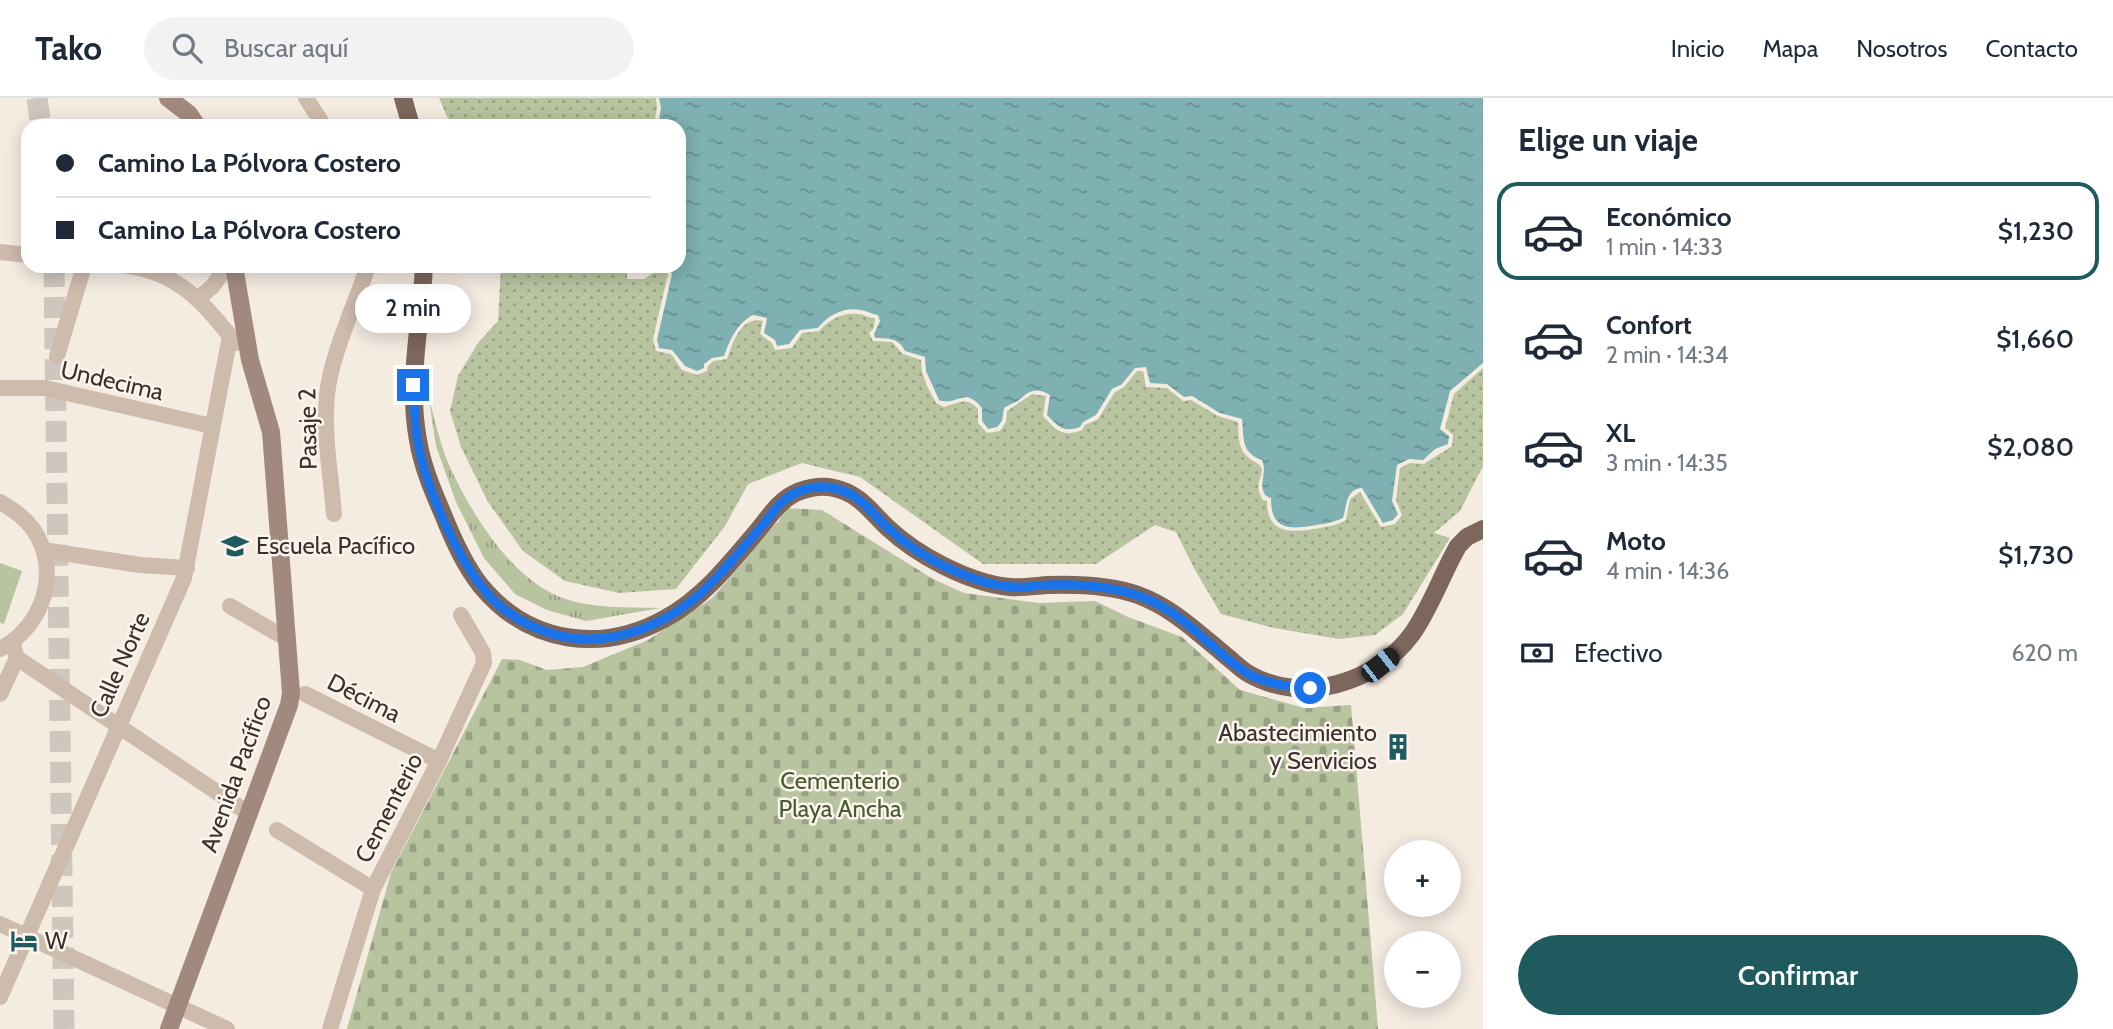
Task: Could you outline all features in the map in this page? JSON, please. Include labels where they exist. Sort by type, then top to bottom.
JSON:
[{"type":"main road","points":[[403,98],[409,119]]},
{"type":"main road","points":[[423,273],[413,385],[418,439],[432,490],[478,583],[510,614],[561,638],[579,640],[621,635],[667,618],[713,582],[782,502],[807,489],[826,487],[853,494],[919,553],[964,575],[1012,587],[1073,586],[1128,592],[1153,601],[1180,617],[1247,673],[1282,686],[1324,687],[1367,673],[1398,650],[1421,619],[1458,546],[1467,537],[1483,529]]},
{"type":"street","points":[[168,98],[192,119]]},
{"type":"street","points":[[306,98],[320,119]]},
{"type":"street","points":[[0,252],[21,254]]},
{"type":"street","points":[[57,356],[82,273]]},
{"type":"street","points":[[158,273],[169,277],[198,298],[250,360]]},
{"type":"street","points":[[198,298],[212,287],[222,273]]},
{"type":"street","name":"Avenida Pacífico","points":[[169,1029],[291,694],[271,432],[250,360],[235,273]]},
{"type":"street","name":"Pasaje 2","points":[[334,514],[327,396],[331,371],[366,273]]},
{"type":"street","name":"Calle Norte","points":[[0,998],[184,578],[230,336]]},
{"type":"street","name":"Undecima","points":[[0,388],[45,388],[212,426]]},
{"type":"street","points":[[0,502],[18,513],[33,530],[43,550],[47,576],[43,601],[31,624],[10,650],[0,694]]},
{"type":"street","points":[[43,550],[140,565],[187,568]]},
{"type":"street","points":[[230,606],[287,639]]},
{"type":"street","name":"Cementerio","points":[[330,1029],[373,889],[439,761],[484,663],[483,653],[461,615]]},
{"type":"street","points":[[10,650],[117,727],[248,813]]},
{"type":"street","name":"Décima","points":[[306,694],[439,761]]},
{"type":"street","points":[[277,830],[373,889]]},
{"type":"street","points":[[0,924],[227,1029]]},
{"type":"green space","points":[[439,98],[656,98],[657,107],[655,119],[448,119]]},
{"type":"green space","points":[[501,273],[627,273],[627,279],[644,279],[653,273],[668,273],[653,339],[656,351],[671,354],[682,370],[697,375],[707,371],[713,361],[727,359],[739,332],[749,322],[763,321],[760,334],[772,343],[775,350],[792,348],[802,333],[819,331],[842,315],[859,314],[875,318],[874,328],[869,333],[873,341],[892,342],[903,354],[921,360],[922,372],[936,403],[944,407],[962,402],[974,405],[978,409],[978,423],[987,433],[1000,431],[1006,422],[1007,411],[1032,394],[1046,396],[1043,416],[1056,429],[1064,433],[1082,430],[1085,425],[1098,419],[1115,392],[1124,387],[1137,371],[1143,371],[1146,387],[1167,388],[1183,401],[1191,400],[1218,416],[1238,422],[1242,449],[1262,469],[1259,491],[1263,500],[1267,501],[1271,519],[1275,525],[1288,530],[1323,528],[1346,520],[1350,499],[1360,492],[1381,527],[1395,524],[1402,515],[1396,500],[1400,468],[1410,463],[1424,464],[1452,446],[1453,435],[1445,428],[1454,394],[1483,368],[1483,466],[1460,511],[1434,533],[1450,538],[1403,614],[1375,635],[1339,639],[1274,628],[1221,614],[1176,532],[1155,525],[1096,564],[983,564],[860,477],[802,463],[748,484],[725,526],[676,589],[619,593],[565,581],[523,551],[488,502],[461,447],[450,411],[458,376],[478,343],[498,321]]},
{"type":"green space","points":[[429,400],[446,458],[465,497],[491,538],[523,573],[541,587],[572,601],[610,607],[661,608],[586,621],[547,610],[515,594],[484,558],[456,502],[436,446]]},
{"type":"green space","name":"Cementerio Playa Ancha","points":[[785,508],[822,510],[933,579],[964,593],[1039,603],[1095,601],[1128,617],[1182,637],[1240,690],[1304,708],[1351,705],[1378,1029],[347,1029],[391,873],[502,659],[520,660],[547,670],[583,667],[648,640],[712,598],[751,553],[761,535],[779,521]]},
{"type":"green space","points":[[0,563],[22,571],[4,624],[0,623]]},
{"type":"water","points":[[659,98],[1483,98],[1483,363],[1450,391],[1440,429],[1449,436],[1448,444],[1435,449],[1423,460],[1409,459],[1397,465],[1392,501],[1398,514],[1393,520],[1383,523],[1362,488],[1350,495],[1343,518],[1302,527],[1287,527],[1277,521],[1271,498],[1263,492],[1264,465],[1262,460],[1247,449],[1242,419],[1220,413],[1192,396],[1184,397],[1167,384],[1150,383],[1146,367],[1135,368],[1122,384],[1112,389],[1096,415],[1083,422],[1080,427],[1069,429],[1058,425],[1047,415],[1050,395],[1037,390],[1004,408],[1002,421],[997,427],[988,429],[982,421],[982,408],[976,401],[965,397],[951,401],[939,400],[926,371],[925,357],[905,351],[893,340],[875,338],[880,321],[878,315],[861,310],[837,313],[818,328],[800,330],[789,344],[777,346],[775,340],[764,333],[767,318],[753,315],[738,327],[724,356],[712,358],[704,364],[704,368],[697,371],[685,366],[672,350],[659,348],[657,340],[672,273],[686,273],[686,119],[659,119]]},
{"type":"tunnel","points":[[37,98],[40,119]]},
{"type":"tunnel","points":[[54,273],[64,1029]]},
{"type":"place","name":"Escuela Pacífico","points":[[235,546]]},
{"type":"place","name":"Abastecimiento y Servicios","points":[[1398,747]]},
{"type":"place","name":"W","points":[[24,941]]},
{"type":"route","points":[[413,385],[418,439],[424,467],[447,524],[478,583],[510,614],[561,638],[600,639],[621,635],[667,618],[713,582],[789,496],[807,489],[826,487],[853,494],[919,553],[964,575],[1012,587],[1086,586],[1116,589],[1139,596],[1180,617],[1247,673],[1282,686],[1310,688]]}]
